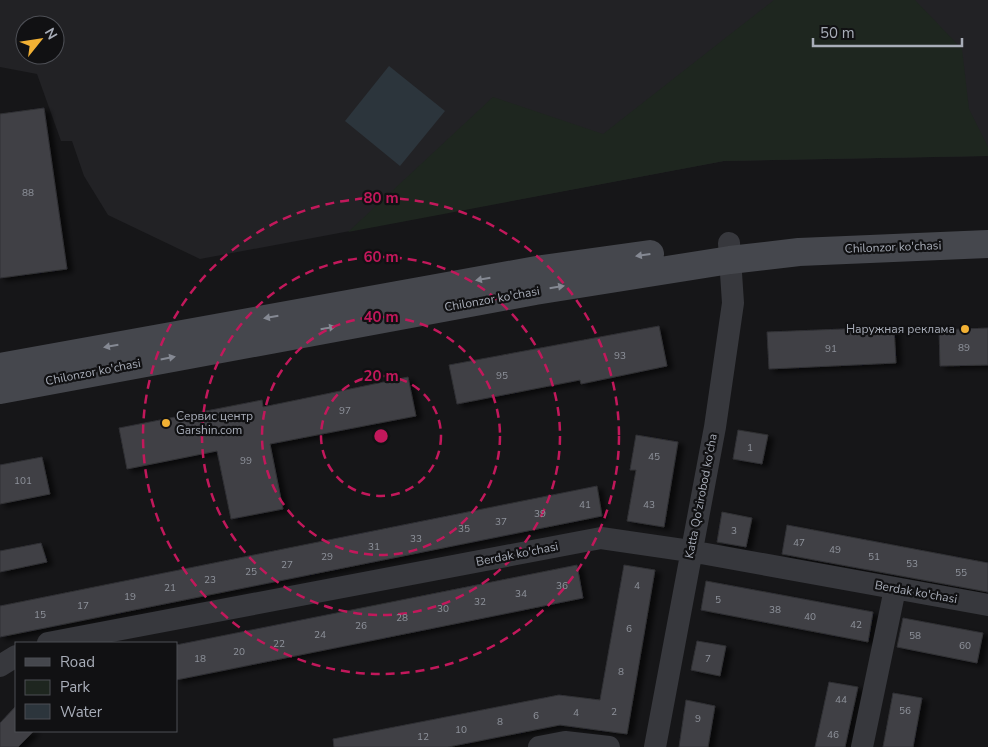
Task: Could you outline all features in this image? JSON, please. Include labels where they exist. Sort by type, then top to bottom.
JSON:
[{"type":"main road","name":"Chilonzor ko'chasi","points":[[0,390],[535,291],[729,251],[796,235],[988,226]]},
{"type":"main road","name":"Chilonzor ko'chasi","points":[[0,366],[542,268],[729,251],[808,251],[988,244]]},
{"type":"street","name":"Katta Qo'zirobod ko'cha","points":[[655,747],[690,551],[715,427],[734,303],[729,251]]},
{"type":"street","name":"Berdak ko'chasi","points":[[53,642],[601,538],[690,551],[988,605]]},
{"type":"street","points":[[862,747],[896,588]]},
{"type":"street","points":[[0,666],[15,657]]},
{"type":"street","points":[[539,747],[565,742],[609,747]]},
{"type":"shaded area","points":[[0,0],[988,0],[988,156],[724,161],[200,259],[108,215],[84,176],[72,141],[61,141],[37,74],[0,67]]},
{"type":"green space","points":[[774,0],[915,0],[962,49],[969,109],[988,147],[988,156],[724,161],[348,232],[493,97],[603,134]]},
{"type":"water","points":[[389,66],[445,111],[400,166],[345,121]]},
{"type":"building","points":[[44,108],[67,269],[0,278],[0,114]]},
{"type":"building","points":[[659,326],[667,366],[581,384],[580,380],[457,404],[449,365]]},
{"type":"building","points":[[894,327],[896,363],[769,369],[767,332]]},
{"type":"building","points":[[988,328],[988,365],[940,366],[939,330]]},
{"type":"building","points":[[408,377],[416,416],[270,444],[283,509],[231,519],[217,451],[127,469],[119,428],[262,400],[263,407]]},
{"type":"building","points":[[738,430],[768,435],[762,464],[733,459]]},
{"type":"building","points":[[636,435],[678,442],[664,527],[627,521],[636,470],[630,470]]},
{"type":"building","points":[[42,457],[50,494],[0,504],[0,465]]},
{"type":"building","points":[[597,486],[602,516],[0,637],[0,606]]},
{"type":"building","points":[[722,512],[752,518],[746,547],[717,542]]},
{"type":"building","points":[[787,525],[988,563],[988,592],[782,554]]},
{"type":"building","points":[[41,543],[47,562],[0,572],[0,551]]},
{"type":"building","points":[[577,565],[583,598],[178,680],[178,645]]},
{"type":"building","points":[[624,565],[655,570],[627,734],[560,725],[448,747],[334,747],[333,739],[559,695],[600,700]]},
{"type":"building","points":[[706,581],[873,612],[868,642],[701,610]]},
{"type":"building","points":[[903,618],[983,633],[977,663],[897,647]]},
{"type":"building","points":[[697,641],[726,646],[720,676],[691,670]]},
{"type":"building","points":[[829,682],[858,687],[845,747],[815,747]]},
{"type":"building","points":[[893,693],[922,698],[913,747],[883,747]]},
{"type":"building","points":[[686,700],[715,706],[708,747],[679,747]]},
{"type":"building","points":[[15,707],[15,732],[33,732],[18,747],[0,747],[0,723]]},
{"type":"place","name":"Наружная реклама","points":[[965,329]]},
{"type":"place","name":"Сервис центр Garshin.com","points":[[166,423]]}]
